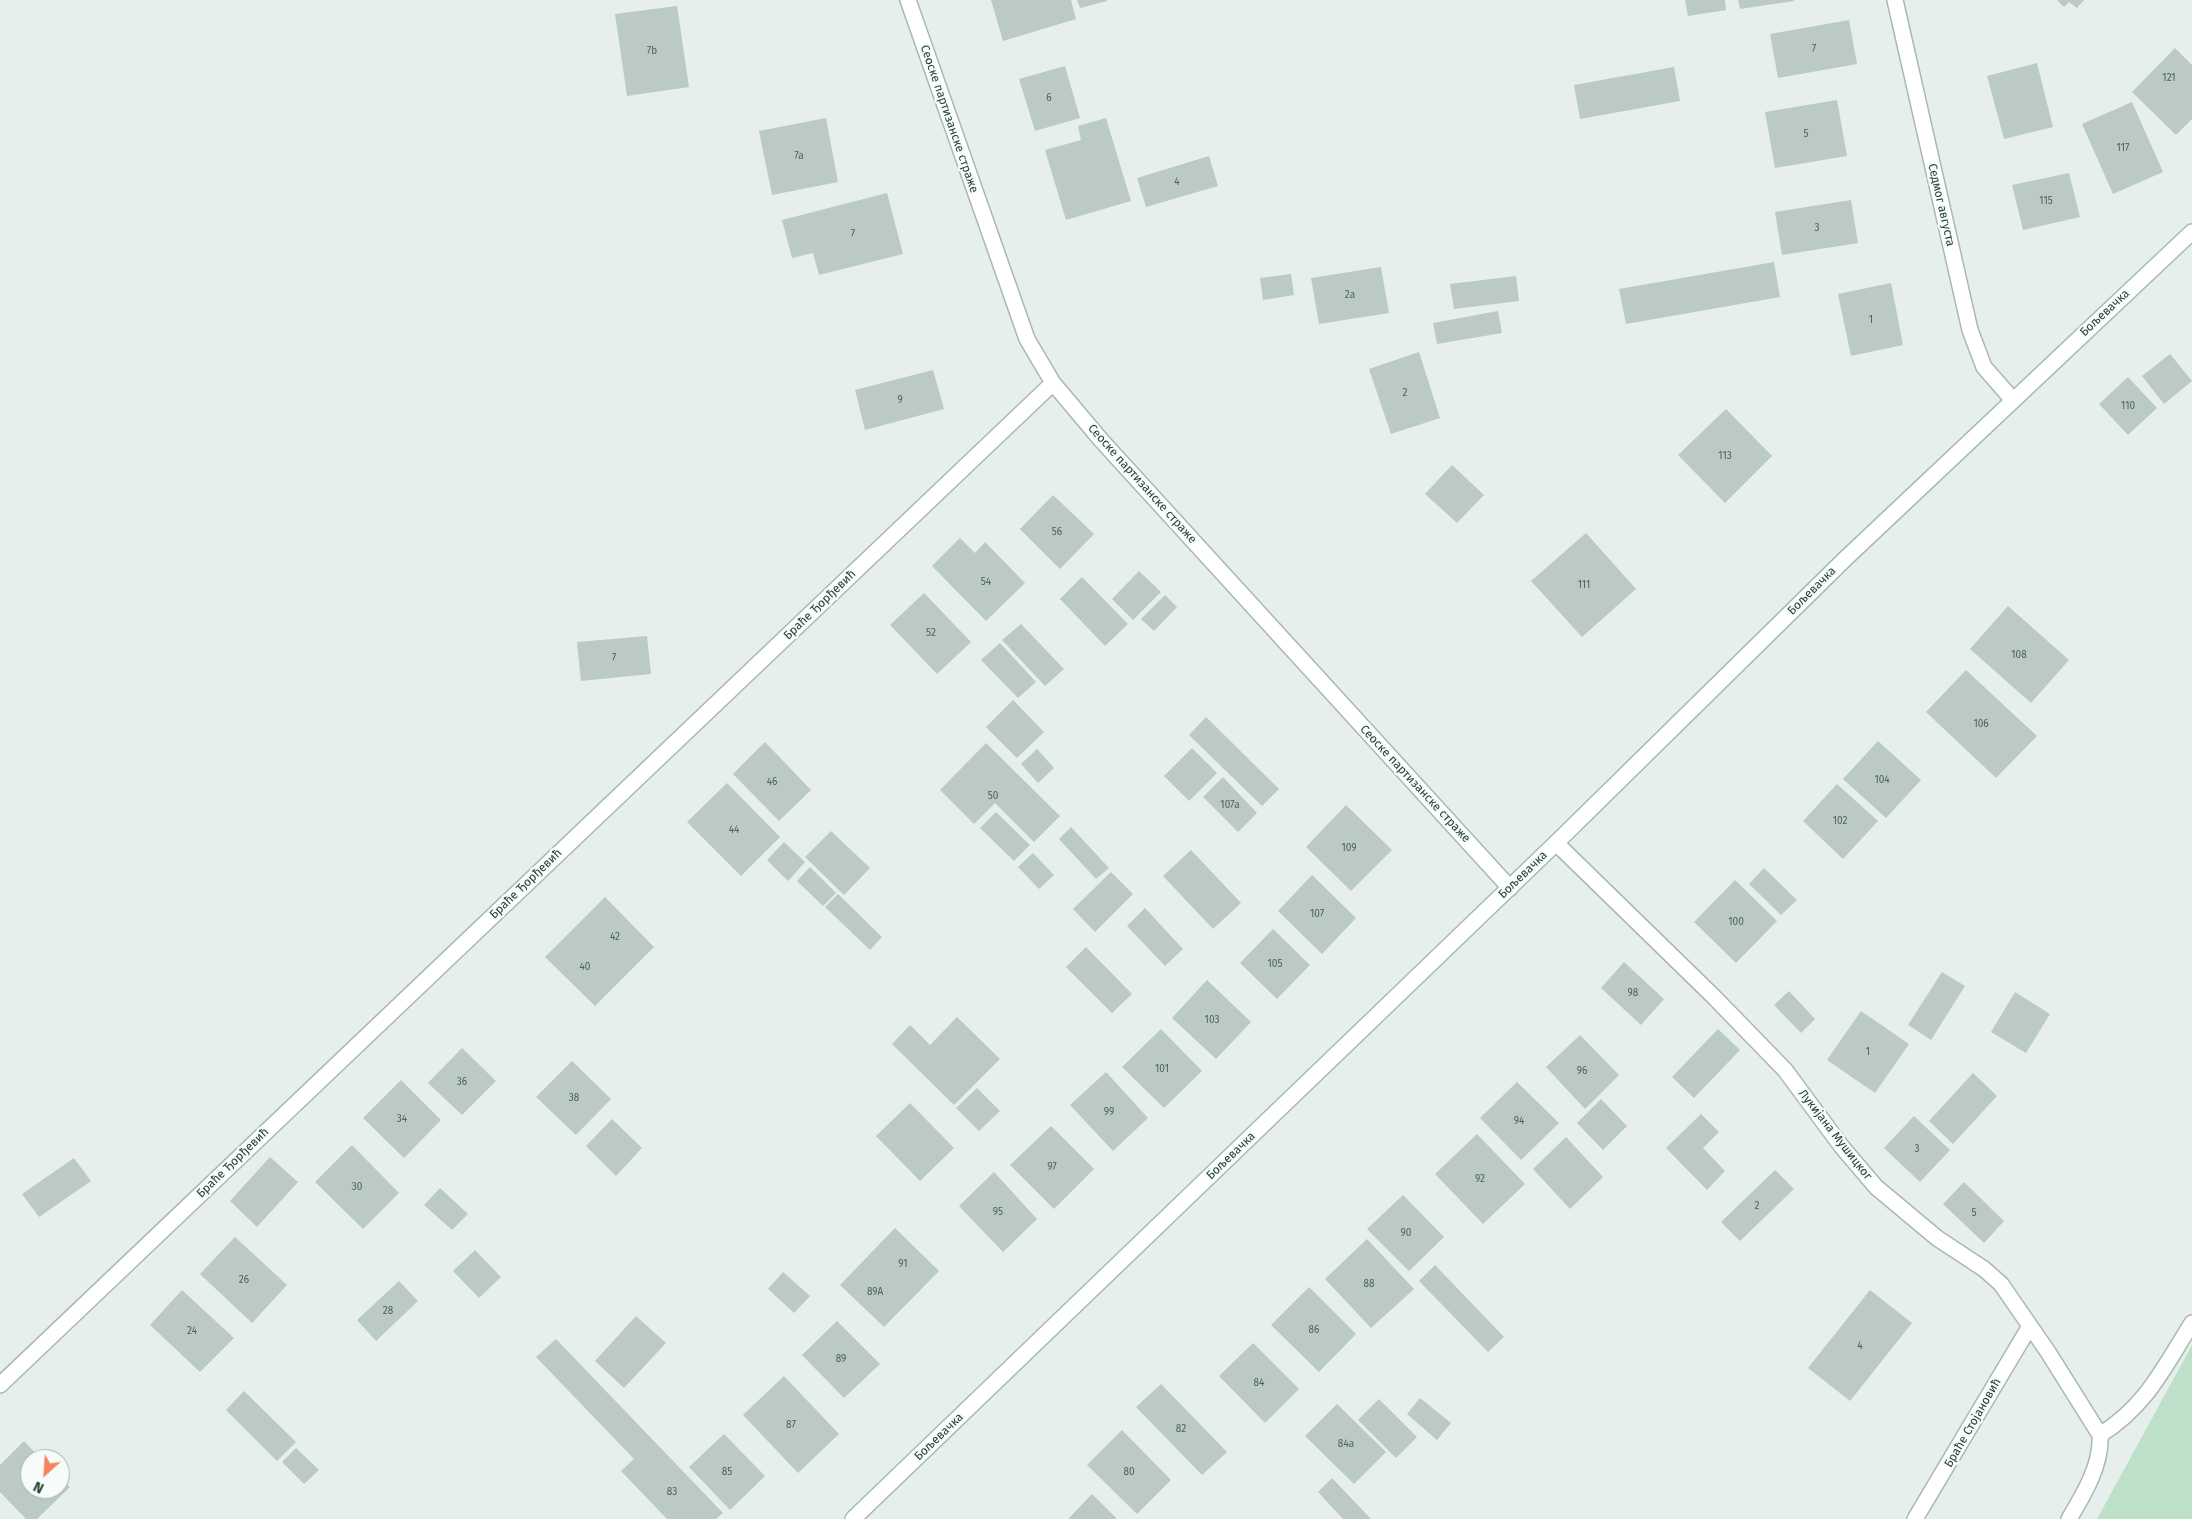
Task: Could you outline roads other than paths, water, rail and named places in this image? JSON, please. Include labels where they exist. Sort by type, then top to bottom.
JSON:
[{"type":"street","name":"Сеоске партизанске страже","points":[[908,0],[1027,339],[1053,383],[1254,610],[1510,888]]},
{"type":"street","name":"Седмог августа","points":[[1895,0],[1970,330],[1984,368],[2012,399]]},
{"type":"street","name":"Бољевачка","points":[[854,1519],[1510,888],[1845,559],[2012,399],[2192,232]]},
{"type":"street","name":"Браће Ђорђевић","points":[[0,1385],[1053,383]]},
{"type":"street","name":"Лукијана Мушицког","points":[[1556,843],[1713,996],[1785,1070],[1842,1147],[1876,1187],[1937,1238],[1984,1269],[2001,1284],[2048,1352],[2100,1434]]},
{"type":"street","points":[[2069,1519],[2091,1477],[2100,1448],[2100,1434],[2120,1420],[2146,1397],[2192,1323]]},
{"type":"street","name":"Браће Стојановић","points":[[1915,1519],[2030,1326]]}]
